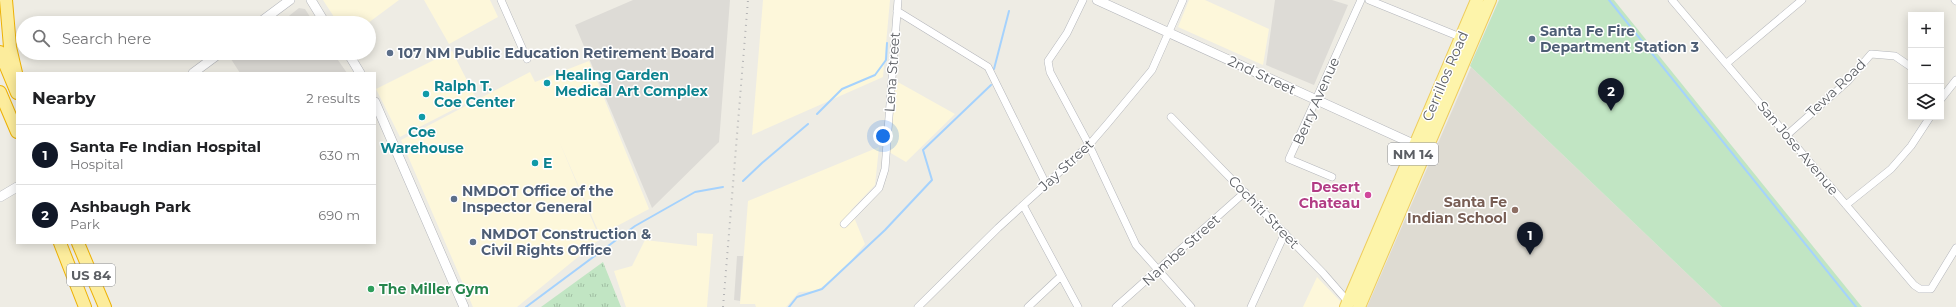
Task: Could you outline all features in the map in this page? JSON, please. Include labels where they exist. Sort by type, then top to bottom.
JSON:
[{"type":"highway","points":[[6,0],[10,47],[16,73]]},
{"type":"highway","points":[[0,52],[16,91]]},
{"type":"highway","points":[[0,92],[16,130]]},
{"type":"highway","name":"US 84","points":[[60,244],[85,307]]},
{"type":"highway","name":"US 84","points":[[78,244],[105,307]]},
{"type":"main road","name":"Cerrillos Road","points":[[1467,40],[1477,0]]},
{"type":"main road","name":"Cerrillos Road","points":[[1352,306],[1467,40],[1490,0]]},
{"type":"street","points":[[269,16],[290,0]]},
{"type":"street","points":[[311,0],[321,16]]},
{"type":"street","points":[[501,0],[527,59]]},
{"type":"street","name":"Lena Street","points":[[844,224],[879,188],[885,169],[898,0]]},
{"type":"street","points":[[1083,0],[1067,33],[1048,61],[1048,67],[1089,146],[1136,245],[1191,307]]},
{"type":"street","name":"2nd Street","points":[[1097,0],[1170,32],[1421,148]]},
{"type":"street","name":"Jay Street","points":[[918,307],[1023,205],[1089,146],[1148,77],[1170,32],[1183,0]]},
{"type":"street","name":"Berry Avenue","points":[[1332,177],[1289,159],[1361,0]]},
{"type":"street","points":[[1369,0],[1467,40]]},
{"type":"street","name":"San Jose Avenue","points":[[1672,0],[1914,285],[1920,289],[1931,289],[1936,284],[1956,248]]},
{"type":"street","points":[[1727,64],[1802,0]]},
{"type":"street","points":[[897,11],[988,67],[1046,184]]},
{"type":"street","name":"Tewa Road","points":[[1787,135],[1848,81],[1871,54],[1895,56],[1908,65]]},
{"type":"street","points":[[194,72],[211,60]]},
{"type":"street","points":[[352,60],[359,72]]},
{"type":"street","points":[[1944,90],[1956,80]]},
{"type":"street","points":[[376,104],[464,307]]},
{"type":"street","name":"Cochiti Street","points":[[1172,117],[1323,272],[1352,306]]},
{"type":"street","points":[[1846,205],[1891,168],[1911,146],[1928,120]]},
{"type":"street","points":[[0,197],[16,188]]},
{"type":"street","name":"Nambe Street","points":[[1116,307],[1245,192]]},
{"type":"street","points":[[1023,205],[1060,277],[1078,307]]},
{"type":"street","points":[[1251,307],[1285,233]]},
{"type":"street","points":[[1028,307],[1060,277]]},
{"type":"shaded area","points":[[323,0],[399,0],[376,17],[333,16]]},
{"type":"shaded area","points":[[424,0],[490,0],[498,17],[449,44]]},
{"type":"shaded area","points":[[633,0],[730,0],[719,142],[652,208],[575,25]]},
{"type":"shaded area","points":[[763,0],[890,0],[883,77],[752,135]]},
{"type":"shaded area","points":[[1189,0],[1205,0],[1269,29],[1263,65],[1178,27]]},
{"type":"shaded area","points":[[1275,0],[1332,0],[1348,5],[1314,85],[1266,65]]},
{"type":"shaded area","points":[[299,8],[305,9],[310,16],[289,16]]},
{"type":"shaded area","name":"Ralph T. Coe Center","points":[[452,51],[476,98],[400,137],[376,89]]},
{"type":"shaded area","points":[[232,60],[338,60],[346,72],[239,72]]},
{"type":"shaded area","points":[[589,61],[649,209],[600,235],[559,141],[600,239],[517,307],[473,307],[401,140],[530,72],[535,82]]},
{"type":"shaded area","name":"Santa Fe Indian School","points":[[1471,67],[1722,307],[1367,307]]},
{"type":"shaded area","points":[[896,81],[955,114],[906,162],[889,152]]},
{"type":"shaded area","points":[[879,147],[875,185],[851,210],[865,244],[843,270],[817,291],[799,292],[786,307],[756,307],[755,304],[740,304],[748,201]]},
{"type":"shaded area","points":[[697,233],[713,234],[707,307],[626,307],[614,271],[632,266],[645,240],[697,246]]},
{"type":"shaded area","points":[[737,256],[743,256],[740,301],[734,300]]},
{"type":"shaded area","points":[[1317,277],[1341,302],[1339,307],[1303,307]]},
{"type":"green space","points":[[1499,0],[1614,0],[1862,307],[1722,307],[1470,66]]},
{"type":"green space","points":[[603,262],[621,307],[541,307]]},
{"type":"waterway","points":[[1609,0],[1856,307]]},
{"type":"waterway","points":[[994,69],[1009,11]]},
{"type":"waterway","points":[[817,114],[842,89],[875,75],[886,60],[887,43]]},
{"type":"waterway","points":[[789,307],[797,297],[822,289],[885,230],[932,180],[923,150],[991,85]]},
{"type":"waterway","points":[[743,181],[808,124]]},
{"type":"waterway","points":[[526,307],[635,226],[695,192],[723,187]]},
{"type":"railway","points":[[723,307],[748,0]]},
{"type":"place","name":"Santa Fe Fire Department Station 3","points":[[1532,39]]},
{"type":"place","name":"107 NM Public Education Retirement Board","points":[[390,53]]},
{"type":"place","name":"Healing Garden Medical Art Complex","points":[[547,83]]},
{"type":"place","name":"Ralph T. Coe Center","points":[[426,94]]},
{"type":"place","name":"Ashbaugh Park","points":[[1611,111]]},
{"type":"place","name":"Coe Warehouse","points":[[422,117]]},
{"type":"place","name":"E","points":[[535,163]]},
{"type":"place","name":"Desert Chateau","points":[[1368,195]]},
{"type":"place","name":"NMDOT Office of the Inspector General","points":[[454,199]]},
{"type":"place","name":"Santa Fe Indian School","points":[[1515,210]]},
{"type":"place","name":"NMDOT Construction & Civil Rights Office","points":[[473,242]]},
{"type":"place","name":"Santa Fe Indian Hospital","points":[[1530,255]]},
{"type":"place","name":"The Miller Gym","points":[[371,289]]}]
